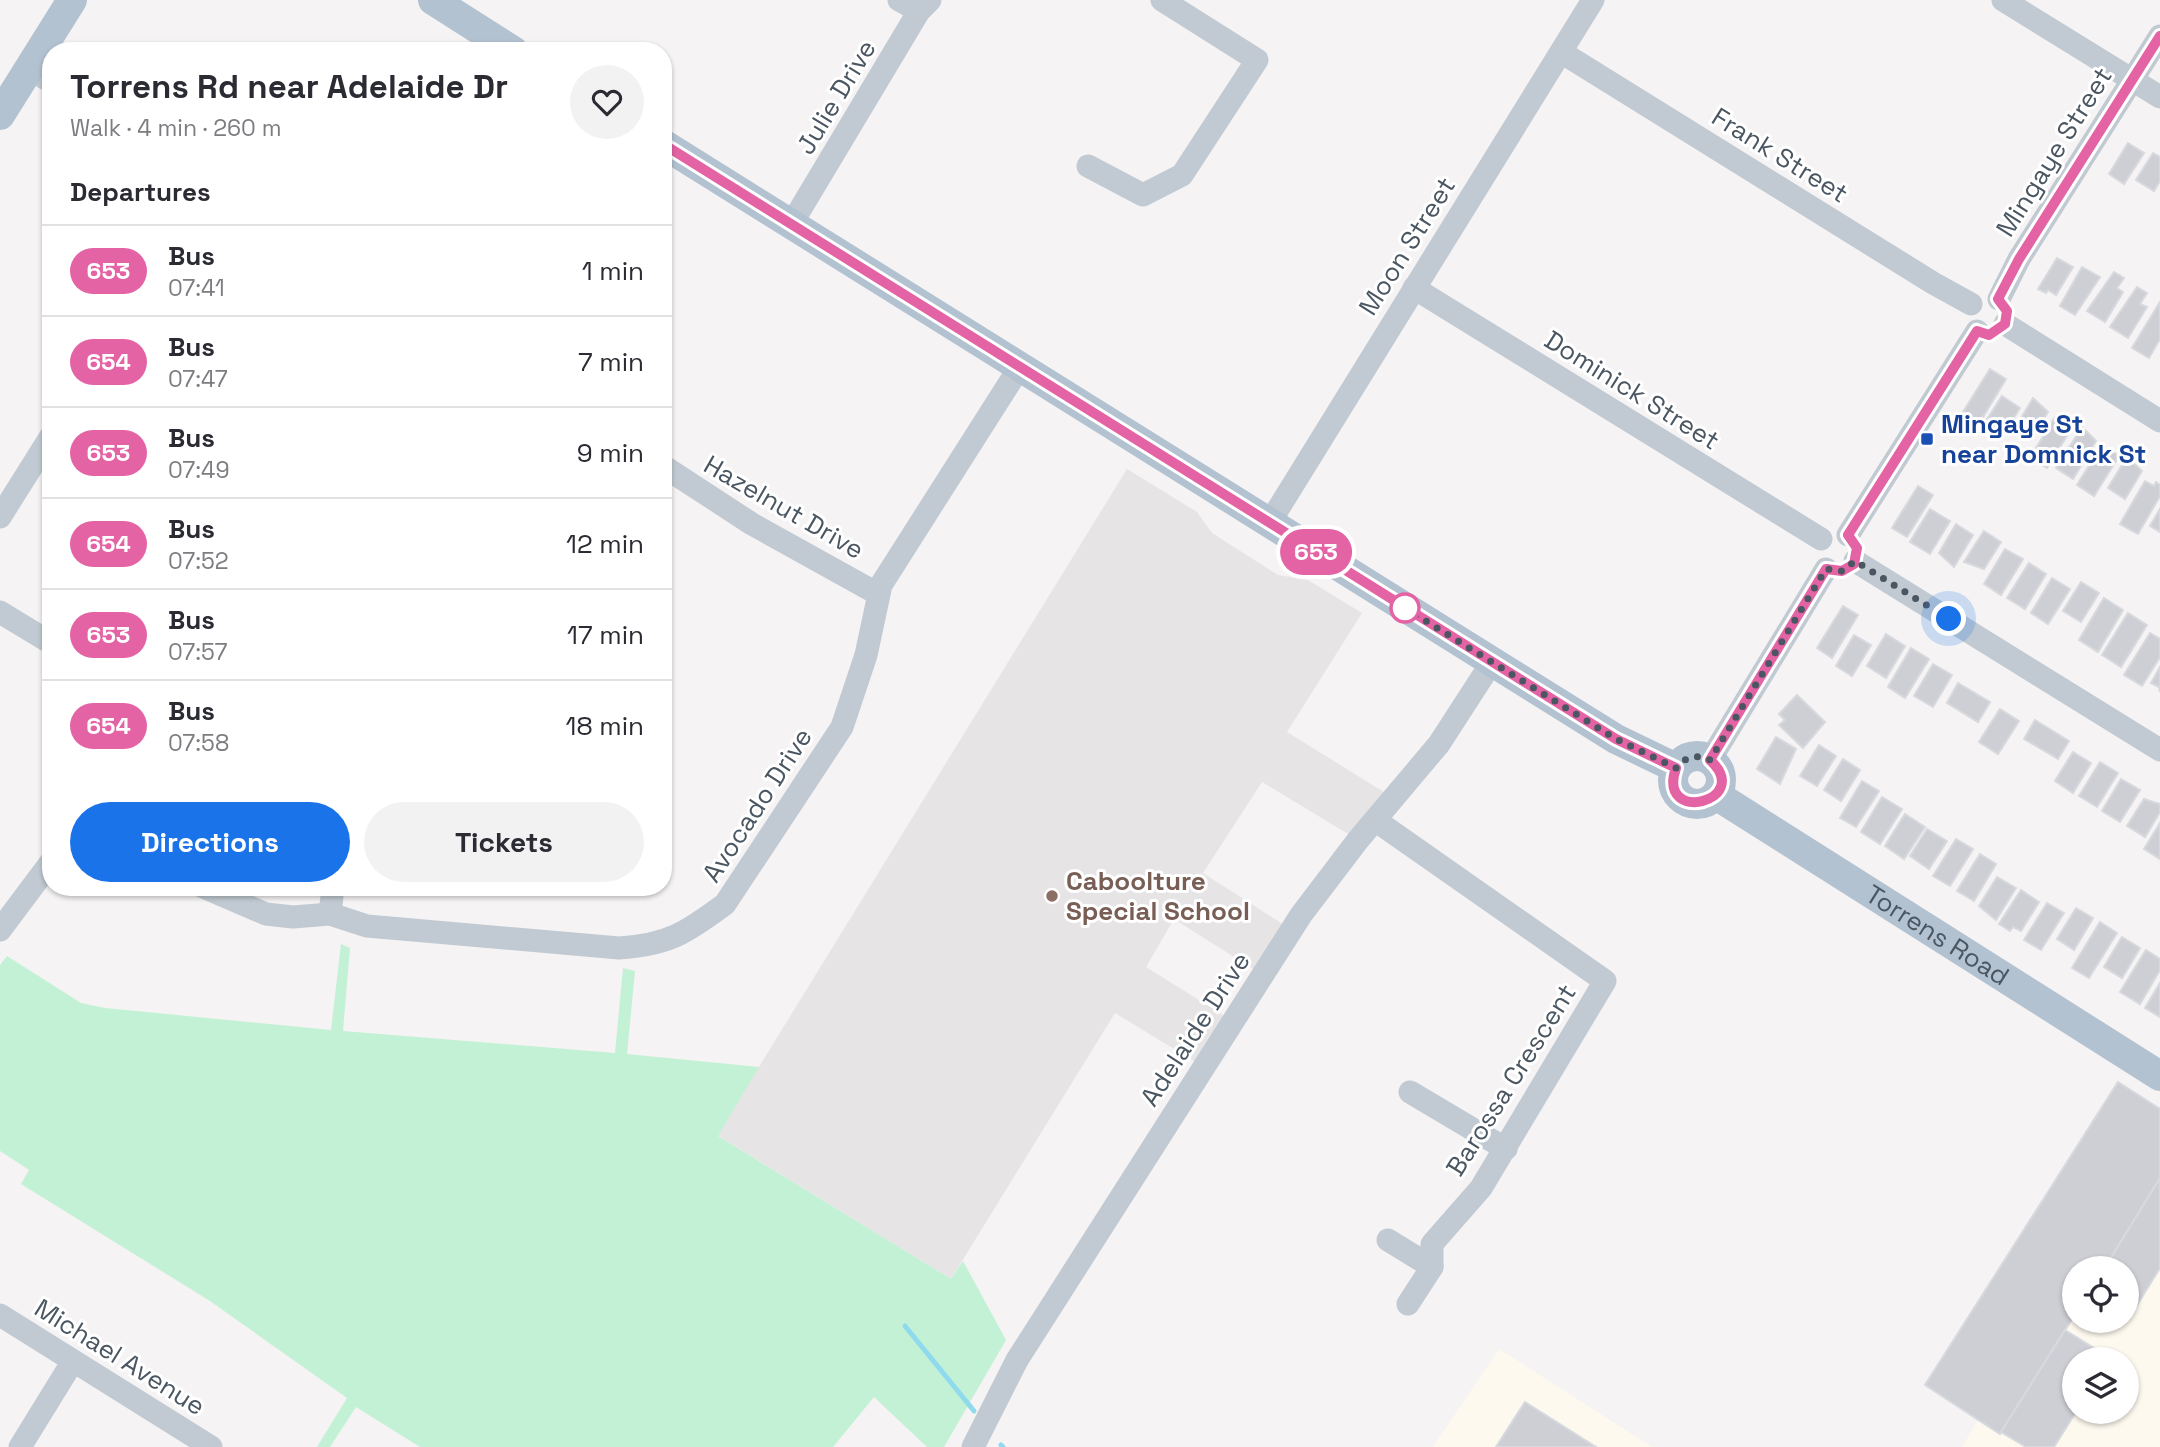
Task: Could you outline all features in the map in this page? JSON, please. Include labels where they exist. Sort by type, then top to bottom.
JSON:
[{"type":"main road","points":[[54,42],[72,0]]},
{"type":"main road","points":[[433,0],[499,42]]},
{"type":"main road","points":[[0,115],[40,75]]},
{"type":"main road","points":[[672,150],[1616,739],[1676,768]]},
{"type":"main road","points":[[1695,756],[1710,760],[1720,772],[1721,780],[1716,795],[1702,803],[1686,802],[1673,783],[1676,768],[1687,758],[1695,756]]},
{"type":"main road","name":"Torrens Road","points":[[1716,795],[2160,1076]]},
{"type":"street","points":[[899,0],[925,6]]},
{"type":"street","points":[[1088,166],[1143,195],[1182,175],[1257,60],[1162,0]]},
{"type":"street","name":"Moon Street","points":[[1270,522],[1593,0]]},
{"type":"street","points":[[2003,0],[2160,97]]},
{"type":"street","name":"Julie Drive","points":[[792,223],[925,6]]},
{"type":"street","name":"Mingaye Street","points":[[1998,299],[2019,259],[2160,36]]},
{"type":"street","name":"Frank Street","points":[[1560,52],[1933,284],[1971,304]]},
{"type":"street","name":"Dominick Street","points":[[1414,288],[1821,539]]},
{"type":"street","points":[[1984,296],[1998,299],[2007,311],[2005,324],[1989,335],[1977,331],[1968,319],[1971,304],[1984,296]]},
{"type":"street","points":[[2005,324],[2160,421]]},
{"type":"street","points":[[1848,535],[1977,331]]},
{"type":"street","name":"Avocado Drive","points":[[224,896],[266,914],[293,917],[330,914],[368,926],[619,948],[652,946],[698,925],[725,904],[842,727],[866,655],[878,594],[1019,368]]},
{"type":"street","points":[[0,517],[42,450]]},
{"type":"street","name":"Hazelnut Drive","points":[[672,472],[752,524],[777,535],[878,594]]},
{"type":"street","points":[[1832,532],[1848,535],[1856,545],[1855,561],[1842,571],[1826,569],[1817,555],[1821,539],[1832,532]]},
{"type":"street","points":[[1855,561],[2160,750]]},
{"type":"street","points":[[1710,760],[1826,569]]},
{"type":"street","points":[[0,612],[42,638]]},
{"type":"street","name":"Adelaide Drive","points":[[973,1447],[1017,1360],[1202,1066],[1256,988],[1301,915],[1439,744],[1492,662]]},
{"type":"street","name":"Barossa Crescent","points":[[1375,820],[1605,981],[1481,1188],[1432,1244],[1432,1266],[1408,1304]]},
{"type":"street","points":[[0,930],[42,874]]},
{"type":"street","points":[[330,914],[333,896]]},
{"type":"street","points":[[1410,1092],[1506,1149]]},
{"type":"street","points":[[1388,1240],[1432,1266]]},
{"type":"street","name":"Michael Avenue","points":[[0,1315],[211,1447]]},
{"type":"street","points":[[20,1447],[73,1361]]},
{"type":"shaded area","name":"Caboolture Special School","points":[[1127,469],[1197,512],[1212,533],[1278,575],[1308,580],[1362,613],[1287,732],[1395,799],[1358,840],[1262,782],[1203,873],[1292,930],[1264,976],[1174,919],[1146,967],[1234,1022],[1202,1066],[1115,1013],[951,1279],[717,1135]]},
{"type":"shaded area","points":[[2160,1178],[2160,1447],[1962,1447],[1978,1420],[2000,1434],[2063,1333],[2139,1333],[2139,1256],[2131,1256]]},
{"type":"shaded area","points":[[1499,1349],[1652,1447],[1433,1447]]},
{"type":"green space","points":[[341,944],[350,948],[343,1031],[615,1053],[623,968],[635,971],[627,1054],[759,1067],[718,1136],[951,1279],[963,1261],[1006,1340],[944,1447],[927,1447],[874,1397],[833,1447],[420,1447],[356,1407],[330,1447],[317,1447],[347,1398],[210,1301],[21,1184],[29,1170],[0,1151],[0,965],[7,956],[81,1003],[105,1008],[331,1030]]},
{"type":"building","points":[[2128,143],[2144,153],[2124,184],[2109,174]]},
{"type":"building","points":[[2153,153],[2160,157],[2160,181],[2154,191],[2136,180]]},
{"type":"building","points":[[2057,258],[2073,267],[2056,295],[2048,290],[2046,293],[2038,289]]},
{"type":"building","points":[[2082,267],[2100,277],[2075,315],[2060,306]]},
{"type":"building","points":[[2114,272],[2124,278],[2117,288],[2123,292],[2105,322],[2087,311]]},
{"type":"building","points":[[2137,287],[2147,293],[2140,304],[2147,307],[2128,338],[2110,327]]},
{"type":"building","points":[[2160,302],[2160,339],[2149,358],[2132,348]]},
{"type":"building","points":[[1990,369],[2006,379],[1980,422],[1963,412]]},
{"type":"building","points":[[2002,396],[2020,408],[2002,437],[1983,426]]},
{"type":"building","points":[[2033,398],[2048,412],[2031,440],[2014,430]]},
{"type":"building","points":[[2055,417],[2063,421],[2061,425],[2070,431],[2047,468],[2030,458]]},
{"type":"building","points":[[2082,427],[2096,441],[2073,479],[2056,468]]},
{"type":"building","points":[[2102,445],[2119,456],[2094,496],[2077,485]]},
{"type":"building","points":[[2127,457],[2142,471],[2125,499],[2108,488]]},
{"type":"building","points":[[2145,481],[2154,486],[2156,482],[2160,485],[2160,496],[2138,534],[2120,524]]},
{"type":"building","points":[[1918,486],[1933,495],[1907,537],[1892,528]]},
{"type":"building","points":[[1930,509],[1950,521],[1930,554],[1910,542]]},
{"type":"building","points":[[2160,509],[2160,532],[2150,526]]},
{"type":"building","points":[[1956,524],[1973,535],[1954,567],[1939,553]]},
{"type":"building","points":[[1984,531],[2001,542],[1984,569],[1964,562]]},
{"type":"building","points":[[2005,549],[2023,559],[2001,595],[1984,584]]},
{"type":"building","points":[[2029,563],[2046,574],[2025,609],[2007,598]]},
{"type":"building","points":[[2052,578],[2070,589],[2048,624],[2031,613]]},
{"type":"building","points":[[2081,582],[2099,593],[2081,622],[2063,611]]},
{"type":"building","points":[[2104,598],[2123,610],[2098,652],[2079,640]]},
{"type":"building","points":[[1843,606],[1858,615],[1832,658],[1817,648]]},
{"type":"building","points":[[2128,613],[2147,625],[2121,667],[2102,655]]},
{"type":"building","points":[[2150,633],[2160,639],[2160,657],[2142,686],[2124,675]]},
{"type":"building","points":[[1886,634],[1905,646],[1886,678],[1867,666]]},
{"type":"building","points":[[1854,635],[1871,645],[1852,676],[1836,666]]},
{"type":"building","points":[[1911,648],[1929,659],[1905,698],[1888,687]]},
{"type":"building","points":[[1933,664],[1952,675],[1933,707],[1914,696]]},
{"type":"building","points":[[2160,667],[2160,692],[2159,687],[2151,683]]},
{"type":"building","points":[[1958,683],[1990,702],[1978,722],[1947,703]]},
{"type":"building","points":[[1797,695],[1825,722],[1803,748],[1779,725],[1785,720],[1779,714]]},
{"type":"building","points":[[2000,709],[2019,721],[1998,754],[1979,742]]},
{"type":"building","points":[[2035,720],[2069,741],[2058,759],[2024,739]]},
{"type":"building","points":[[1776,737],[1796,749],[1780,784],[1757,769]]},
{"type":"building","points":[[1819,745],[1836,756],[1817,786],[1800,776]]},
{"type":"building","points":[[2073,752],[2091,763],[2073,793],[2055,781]]},
{"type":"building","points":[[1843,759],[1860,770],[1841,801],[1824,790]]},
{"type":"building","points":[[2100,762],[2118,773],[2097,807],[2079,796]]},
{"type":"building","points":[[2121,779],[2140,790],[2120,822],[2102,811]]},
{"type":"building","points":[[1862,781],[1879,791],[1856,827],[1840,818]]},
{"type":"building","points":[[1882,797],[1902,809],[1880,844],[1861,832]]},
{"type":"building","points":[[2144,799],[2160,804],[2160,812],[2145,837],[2127,826]]},
{"type":"building","points":[[1905,814],[1925,827],[1904,859],[1885,846]]},
{"type":"building","points":[[2160,823],[2160,859],[2144,849]]},
{"type":"building","points":[[1927,829],[1947,841],[1929,869],[1910,856]]},
{"type":"building","points":[[1956,839],[1973,849],[1950,886],[1933,876]]},
{"type":"building","points":[[1980,854],[1996,864],[1974,901],[1957,891]]},
{"type":"building","points":[[1997,877],[2016,888],[1996,920],[1979,906]]},
{"type":"building","points":[[2021,890],[2039,902],[2021,931],[2013,927],[2010,931],[1999,924]]},
{"type":"building","points":[[2047,903],[2064,913],[2041,950],[2024,940]]},
{"type":"building","points":[[2076,908],[2093,918],[2074,950],[2057,939]]},
{"type":"building","points":[[2100,922],[2117,933],[2089,978],[2072,968]]},
{"type":"building","points":[[2122,937],[2140,948],[2122,978],[2104,967]]},
{"type":"building","points":[[2146,950],[2160,959],[2160,970],[2140,1004],[2120,992]]},
{"type":"building","points":[[2160,983],[2160,1017],[2145,1008]]},
{"type":"building","points":[[2118,1082],[2160,1109],[2160,1178],[2112,1256],[2062,1256],[2063,1333],[2000,1434],[1925,1385]]},
{"type":"building","points":[[2160,1178],[2160,1268],[2139,1302],[2139,1256],[2112,1256]]},
{"type":"building","points":[[2063,1333],[2070,1333],[2092,1347],[2062,1347],[2062,1424],[2068,1424],[2054,1447],[2026,1447],[2001,1432]]},
{"type":"building","points":[[1525,1402],[1596,1447],[1496,1447]]},
{"type":"waterway","points":[[905,1326],[974,1411]]},
{"type":"bus line","name":"653","points":[[672,150],[1616,739],[1676,768],[1673,783],[1676,791],[1686,802],[1694,804],[1709,800],[1720,788],[1720,772],[1710,760],[1826,569],[1842,571],[1854,564],[1857,548],[1848,535],[1942,382],[1977,331],[1989,335],[2001,330],[2005,324],[2007,311],[1998,299],[2019,259],[2160,36]]},
{"type":"place","name":"Mingaye St near Domnick St","points":[[1927,439]]},
{"type":"place","name":"Caboolture Special School","points":[[1052,896]]},
{"type":"route","points":[[1405,608],[1616,739],[1676,768],[1687,758],[1695,756],[1710,760],[1826,569],[1842,571],[1849,569],[1855,561],[1949,619]]}]
